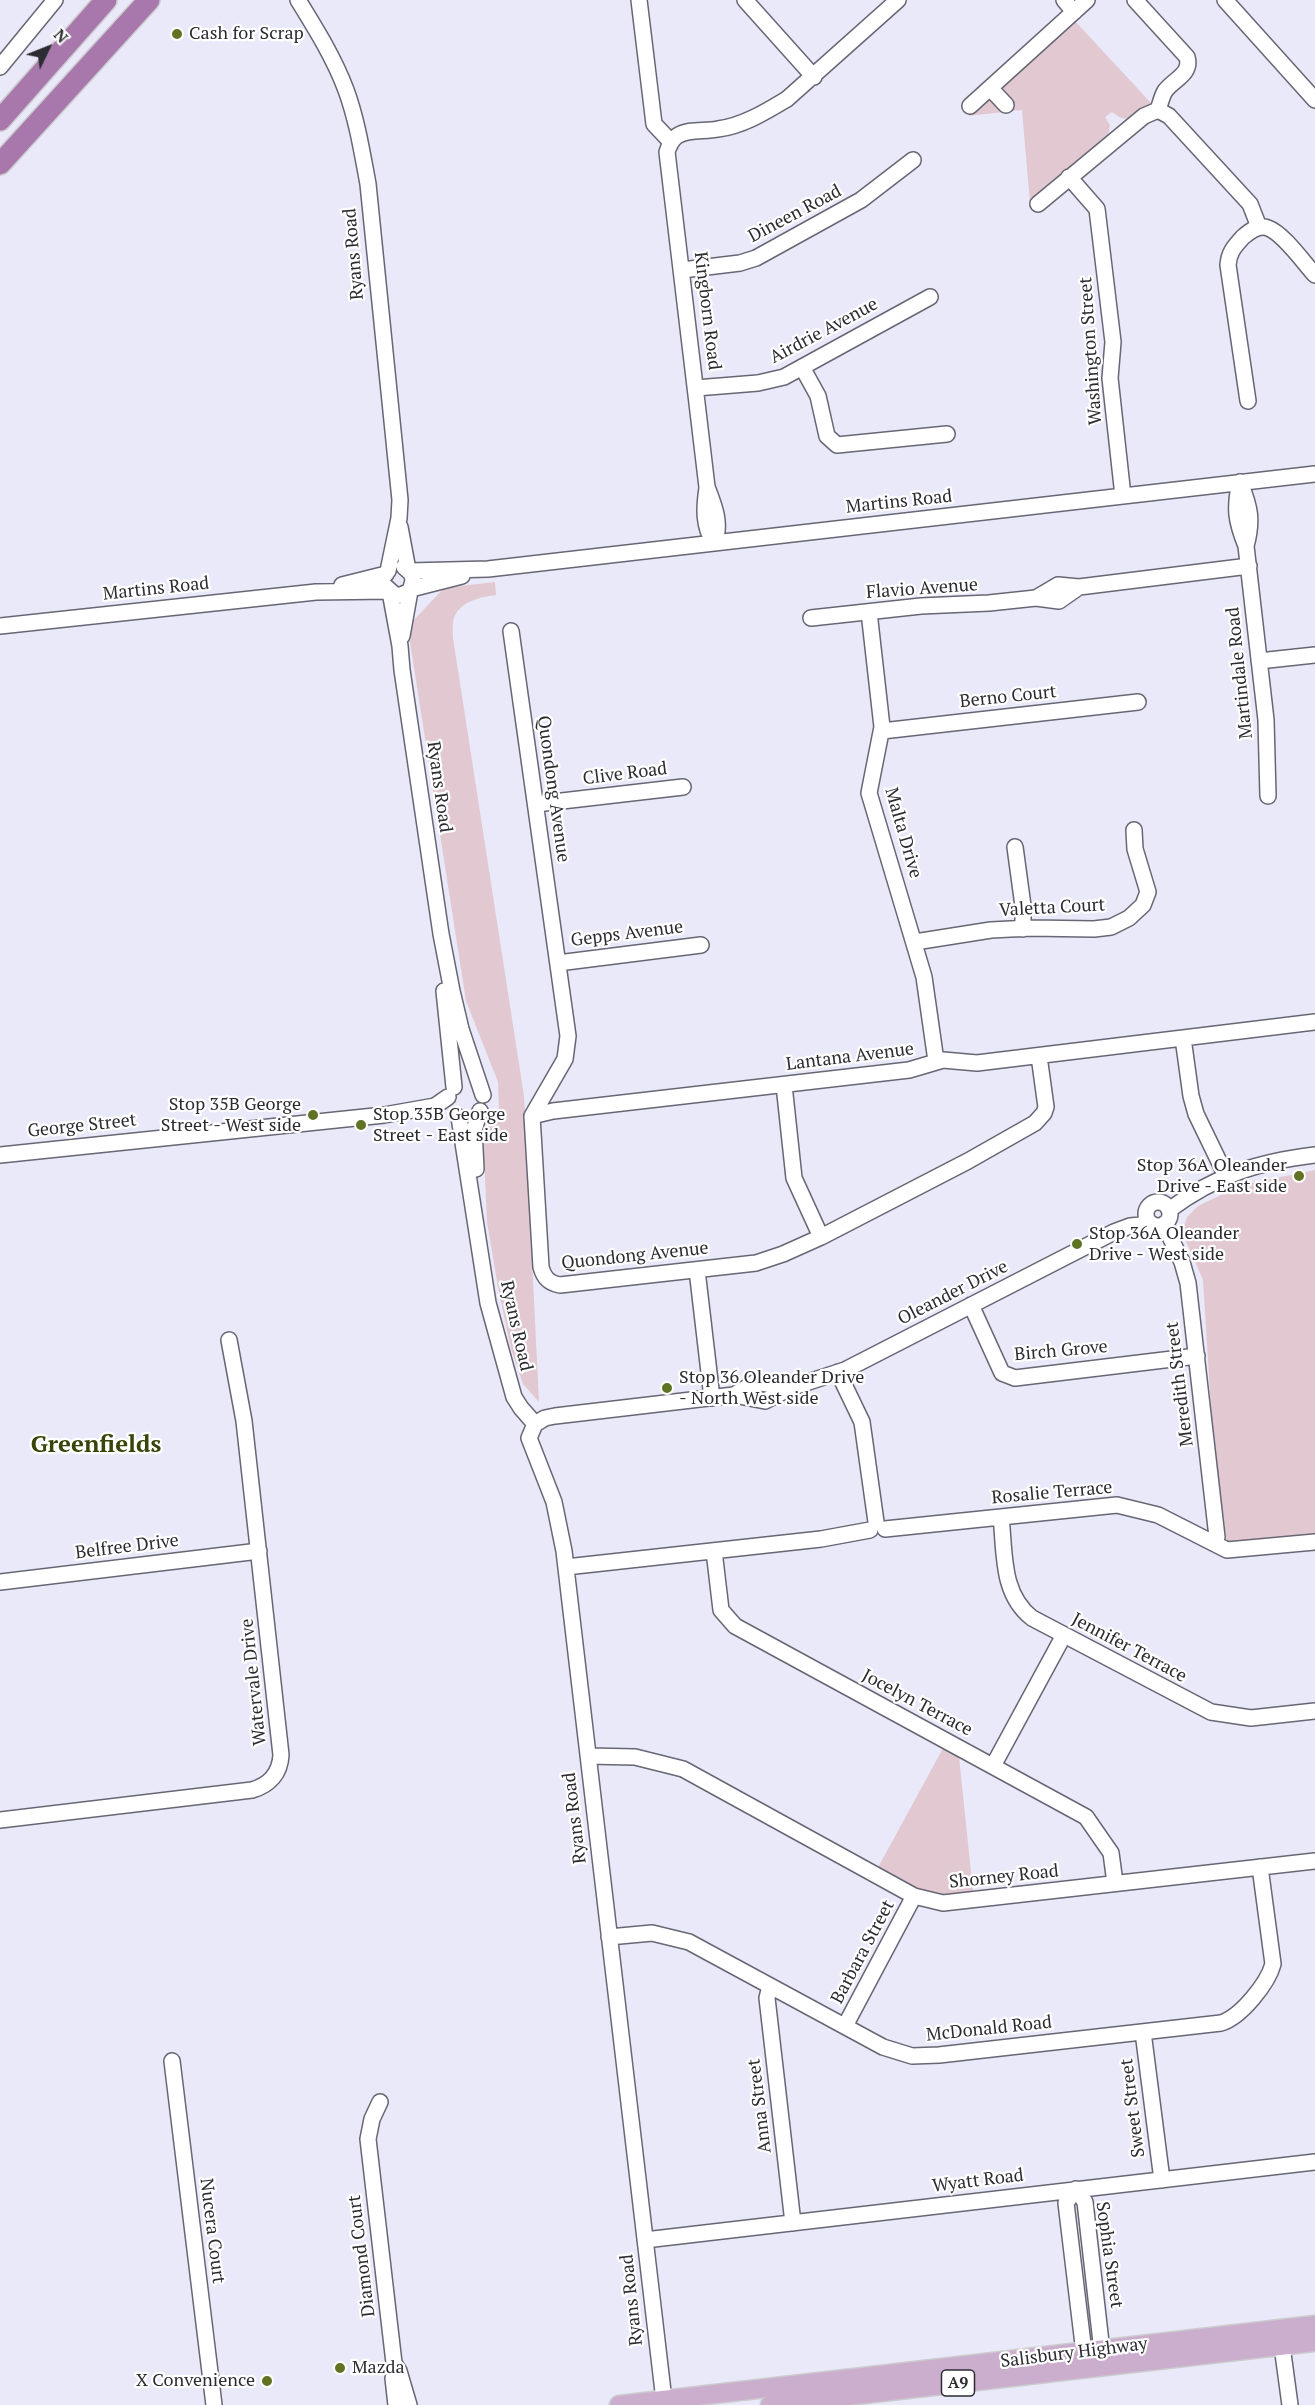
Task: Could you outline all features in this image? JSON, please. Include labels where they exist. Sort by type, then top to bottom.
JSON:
[{"type":"highway","points":[[0,120],[106,0]]},
{"type":"highway","points":[[0,164],[149,0]]},
{"type":"main road","name":"Salisbury Highway","points":[[770,2405],[818,2396],[1094,2359],[1281,2337],[1315,2325]]},
{"type":"main road","name":"Salisbury Highway","points":[[1281,2337],[1315,2342]]},
{"type":"main road","name":"Salisbury Highway","points":[[619,2405],[818,2396]]},
{"type":"street","points":[[0,67],[55,0]]},
{"type":"street","name":"Ryans Road","points":[[298,0],[321,37],[346,89],[360,140],[368,184],[400,500],[399,518],[387,573]]},
{"type":"street","points":[[639,0],[654,124],[671,142],[677,136],[690,132],[720,129],[767,111],[788,99],[898,0]]},
{"type":"street","points":[[745,0],[814,76]]},
{"type":"street","points":[[970,106],[1069,6],[1087,0]]},
{"type":"street","points":[[1038,204],[1144,116],[1158,110],[1164,93],[1188,70],[1187,57],[1135,0]]},
{"type":"street","points":[[1225,0],[1315,100]]},
{"type":"street","points":[[990,88],[1006,105]]},
{"type":"street","points":[[1158,110],[1169,116],[1250,204],[1259,227]]},
{"type":"street","name":"Kingborn Road","points":[[671,142],[667,152],[707,487],[714,506],[718,529],[714,543]]},
{"type":"street","name":"Dineen Road","points":[[682,270],[740,263],[756,258],[861,200],[913,160]]},
{"type":"street","name":"Washington Street","points":[[1070,177],[1096,209],[1113,342],[1110,378],[1123,496]]},
{"type":"street","points":[[1248,401],[1228,254],[1250,231],[1259,227],[1269,228],[1282,238],[1315,275]]},
{"type":"street","name":"Airdrie Avenue","points":[[696,388],[769,381],[784,377],[930,297]]},
{"type":"street","points":[[802,368],[818,396],[827,436],[833,443],[841,446],[947,434]]},
{"type":"street","name":"Martins Road","points":[[409,570],[488,569],[1315,474]]},
{"type":"street","name":"Martindale Road","points":[[1240,482],[1249,504],[1251,527],[1246,546],[1266,720],[1268,796]]},
{"type":"street","name":"Ryans Road","points":[[399,518],[409,570]]},
{"type":"street","points":[[399,566],[409,570],[413,578],[410,590],[401,595],[389,591],[385,584],[387,573],[399,566]]},
{"type":"street","name":"Flavio Avenue","points":[[811,618],[1036,598],[1059,601],[1079,587],[1249,567]]},
{"type":"street","name":"Martins Road","points":[[410,590],[488,569]]},
{"type":"street","name":"Martins Road","points":[[316,592],[387,573]]},
{"type":"street","name":"Ryans Road","points":[[400,646],[410,590]]},
{"type":"street","name":"Ryans Road","points":[[389,591],[400,646],[441,934],[461,1029],[483,1095]]},
{"type":"street","name":"Martins Road","points":[[0,626],[316,592],[389,591]]},
{"type":"street","name":"Malta Drive","points":[[869,612],[882,731],[869,793],[924,977],[936,1061]]},
{"type":"street","name":"Quondong Avenue","points":[[511,631],[568,1036],[567,1049],[561,1068],[532,1116],[541,1268],[546,1279],[560,1285],[697,1270],[770,1259],[821,1237],[968,1161],[1035,1123],[1046,1107],[1039,1056]]},
{"type":"street","points":[[1259,661],[1315,655]]},
{"type":"street","name":"Berno Court","points":[[882,731],[1138,702]]},
{"type":"street","name":"Clive Road","points":[[536,804],[683,787]]},
{"type":"street","name":"Valetta Court","points":[[915,942],[991,930],[1111,927],[1138,911],[1147,898],[1148,892],[1136,849],[1134,830]]},
{"type":"street","points":[[1015,847],[1023,906],[1023,928]]},
{"type":"street","name":"Ryans Road","points":[[441,934],[445,1006],[453,1065],[451,1092]]},
{"type":"street","name":"Gepps Avenue","points":[[558,963],[701,945]]},
{"type":"street","name":"Lantana Avenue","points":[[532,1116],[553,1111],[909,1070],[943,1060],[977,1063],[1315,1022]]},
{"type":"street","points":[[1183,1038],[1191,1096],[1196,1114],[1226,1176]]},
{"type":"street","points":[[470,1083],[476,1086],[484,1100],[480,1111],[471,1118],[456,1116],[450,1109],[451,1092],[459,1084],[470,1083]]},
{"type":"street","points":[[784,1085],[794,1179],[821,1237]]},
{"type":"street","name":"George Street","points":[[0,1155],[384,1115],[435,1106],[451,1092]]},
{"type":"street","name":"Ryans Road","points":[[480,1111],[474,1130],[481,1247]]},
{"type":"street","name":"George Street","points":[[384,1115],[456,1116]]},
{"type":"street","name":"Ryans Road","points":[[456,1116],[481,1247],[488,1303],[514,1397],[535,1424],[529,1438],[554,1502],[566,1567],[664,2403]]},
{"type":"street","points":[[1158,1218],[1191,1194],[1226,1176],[1261,1164],[1315,1155]]},
{"type":"street","name":"Oleander Drive","points":[[535,1424],[542,1419],[555,1416],[734,1395],[765,1401],[790,1388],[838,1372],[1114,1232],[1158,1218]]},
{"type":"street","name":"Meredith Street","points":[[1158,1218],[1178,1253],[1188,1283],[1217,1537],[1215,1544]]},
{"type":"street","points":[[697,1270],[712,1398]]},
{"type":"street","name":"Birch Grove","points":[[971,1305],[1002,1373],[1015,1378],[1197,1356]]},
{"type":"street","name":"Watervale Drive","points":[[0,1820],[252,1790],[270,1781],[279,1767],[281,1755],[244,1421],[229,1340]]},
{"type":"street","points":[[838,1372],[862,1422],[877,1527]]},
{"type":"street","name":"Rosalie Terrace","points":[[566,1567],[820,1539],[877,1527],[1001,1518],[1117,1505],[1158,1515],[1223,1549],[1233,1551],[1315,1542]]},
{"type":"street","name":"Jennifer Terrace","points":[[1001,1518],[1007,1575],[1012,1594],[1027,1614],[1211,1712],[1251,1719],[1315,1711]]},
{"type":"street","name":"Belfree Drive","points":[[0,1582],[259,1551]]},
{"type":"street","name":"Jocelyn Terrace","points":[[714,1551],[721,1610],[735,1626],[1086,1818],[1111,1853],[1114,1883]]},
{"type":"street","points":[[993,1766],[1064,1635]]},
{"type":"street","name":"Shorney Road","points":[[588,1756],[635,1757],[684,1769],[914,1896],[943,1903],[1315,1861]]},
{"type":"street","name":"McDonald Road","points":[[609,1937],[652,1934],[689,1942],[900,2054],[923,2056],[1228,2021],[1242,2010],[1267,1977],[1274,1956],[1260,1867]]},
{"type":"street","name":"Barbara Street","points":[[845,2026],[914,1896]]},
{"type":"street","name":"Anna Street","points":[[770,1986],[767,1998],[793,2223]]},
{"type":"street","name":"Sweet Street","points":[[1143,2032],[1162,2180]]},
{"type":"street","name":"Nucera Court","points":[[171,2061],[214,2405]]},
{"type":"street","name":"Diamond Court","points":[[380,2102],[372,2119],[368,2139],[394,2363],[399,2371],[409,2405]]},
{"type":"street","name":"Wyatt Road","points":[[645,2240],[1315,2162]]},
{"type":"street","name":"Sophia Street","points":[[1076,2189],[1085,2202],[1094,2359]]},
{"type":"street","points":[[1281,2337],[1290,2405]]},
{"type":"street","points":[[394,2363],[396,2405]]},
{"type":"shaded area","points":[[1074,20],[1152,104],[1133,118],[1123,118],[1112,112],[1105,117],[1110,125],[1107,140],[1030,203],[1022,110],[968,116]]},
{"type":"shaded area","points":[[495,582],[496,595],[472,601],[457,612],[453,622],[453,638],[524,1096],[539,1402],[523,1384],[511,1349],[498,1287],[487,1222],[483,1133],[499,1109],[498,1082],[466,1001],[410,642],[412,622],[444,588]]},
{"type":"shaded area","points":[[1315,1170],[1315,1535],[1227,1544],[1212,1425],[1203,1280],[1182,1232],[1187,1217],[1198,1206],[1242,1185]]},
{"type":"shaded area","points":[[947,1741],[958,1747],[974,1901],[943,1903],[875,1873]]},
{"type":"place","name":"Cash for Scrap","points":[[177,34]]},
{"type":"place","name":"Stop 35B George Street - West side","points":[[313,1115]]},
{"type":"place","name":"Stop 35B George Street - East side","points":[[361,1125]]},
{"type":"place","name":"Stop 36A Oleander Drive - East side","points":[[1299,1176]]},
{"type":"place","name":"Stop 36A Oleander Drive - West side","points":[[1077,1244]]},
{"type":"place","name":"Stop 36 Oleander Drive - North West side","points":[[667,1388]]},
{"type":"place","name":"Mazda","points":[[340,2368]]},
{"type":"place","name":"X Convenience","points":[[267,2381]]},
{"type":"district","name":"Greenfields","points":[[96,1445]]}]
